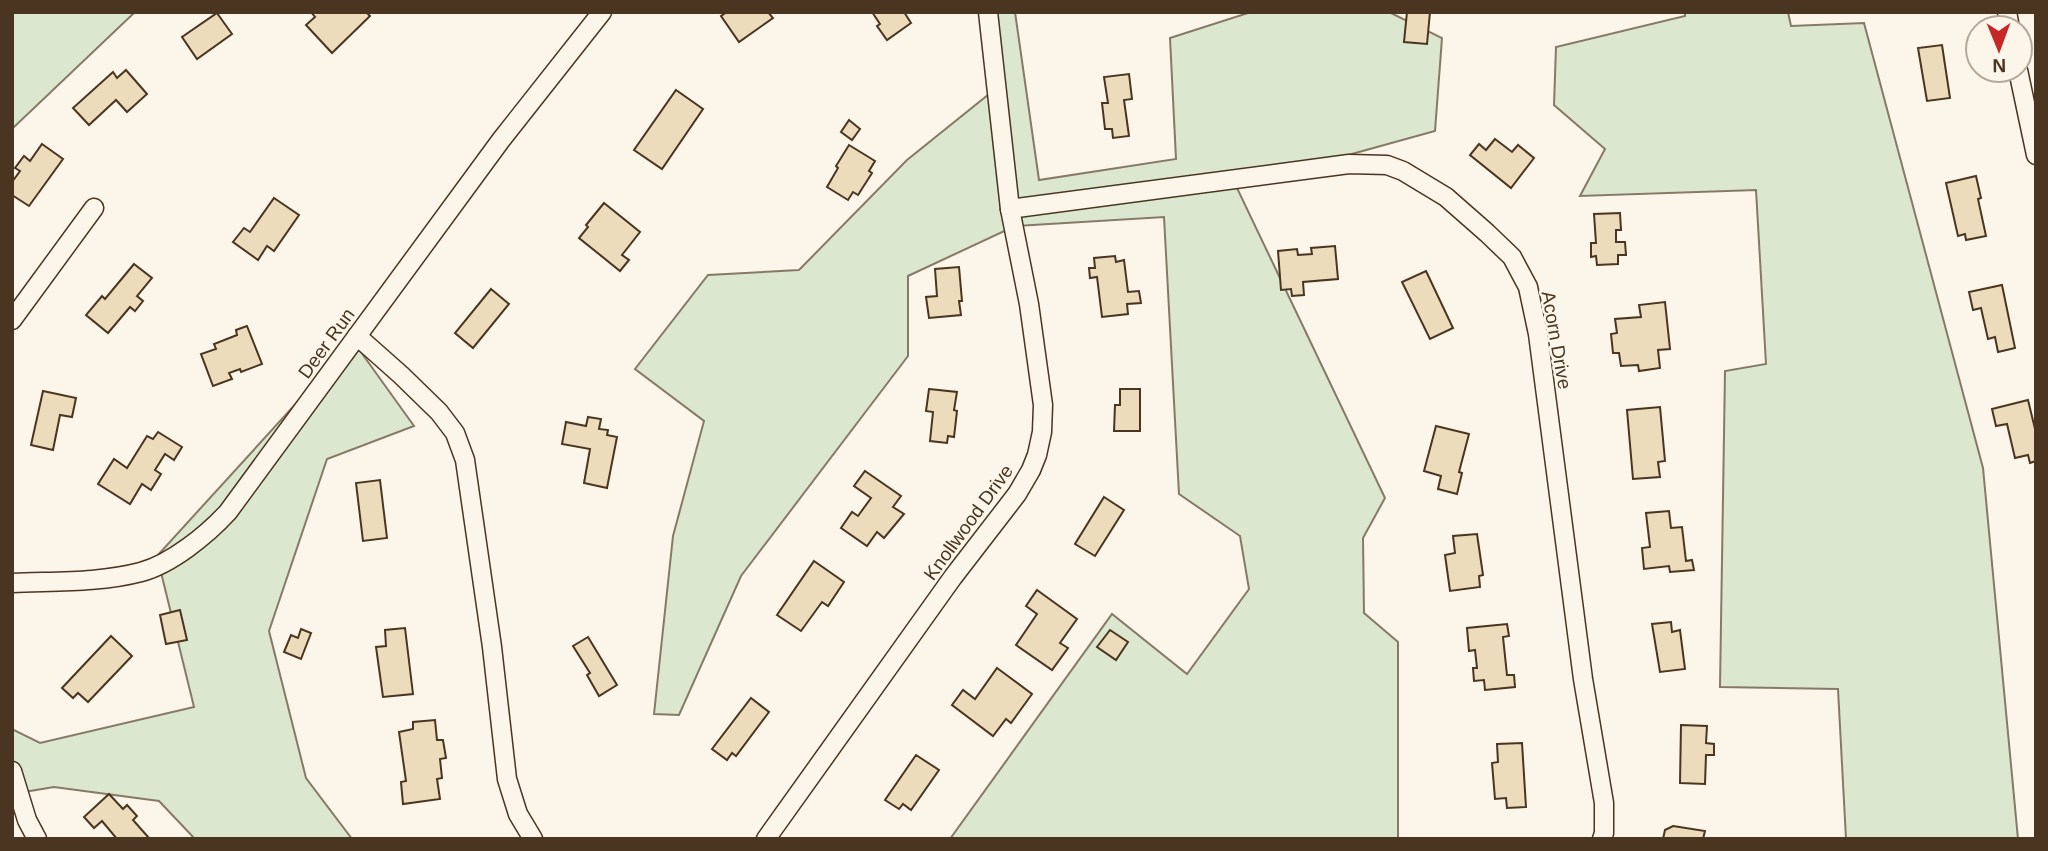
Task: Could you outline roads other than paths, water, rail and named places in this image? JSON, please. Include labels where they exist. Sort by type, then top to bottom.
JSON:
[{"type":"street","name":"Deer Run","points":[[12,583],[101,579],[143,572],[167,560],[211,531],[228,512],[501,140],[602,12]]},
{"type":"street","name":"Knollwood Drive","points":[[766,839],[953,577],[1017,494],[1037,456],[1042,432],[1043,405],[1029,304],[1010,209],[988,12]]},
{"type":"street","points":[[2021,84],[2036,155]]},
{"type":"street","name":"Acorn Drive","points":[[1010,209],[1349,164],[1387,165],[1403,171],[1446,197],[1512,257],[1528,287],[1538,334],[1583,679],[1605,803],[1602,839]]},
{"type":"street","points":[[12,320],[94,208]]},
{"type":"street","points":[[357,336],[439,412],[455,433],[465,460],[492,647],[507,779],[518,814],[533,839]]},
{"type":"street","points":[[12,771],[27,820],[37,839]]}]
